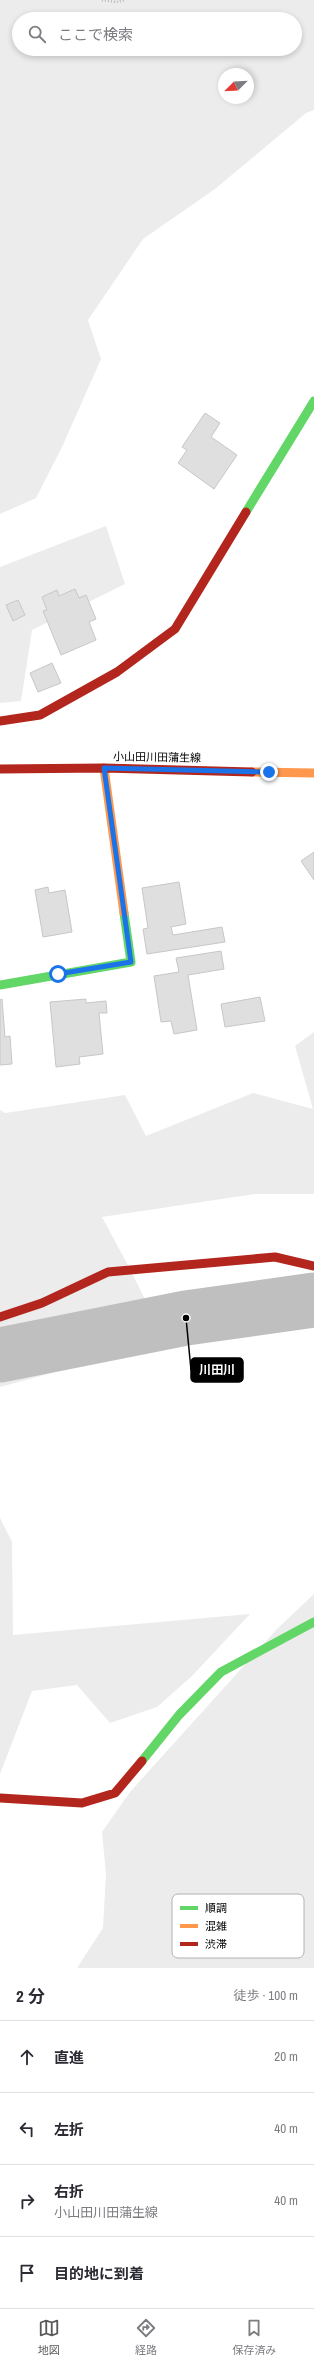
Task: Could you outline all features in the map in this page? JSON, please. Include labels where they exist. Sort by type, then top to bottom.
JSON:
[{"type":"street","points":[[0,721],[40,715],[117,672],[175,629],[314,401]]},
{"type":"street","points":[[0,985],[131,962],[104,768]]},
{"type":"street","name":"小山田川田蒲生線","points":[[0,769],[104,768],[314,773]]},
{"type":"street","points":[[0,1317],[42,1303],[108,1272],[275,1257],[314,1266]]},
{"type":"street","points":[[0,1798],[82,1803],[115,1793],[179,1716],[221,1672],[314,1622]]},
{"type":"path","points":[[102,0],[116,2],[125,0]]},
{"type":"shaded area","points":[[0,0],[314,0],[314,110],[306,113],[215,189],[143,239],[88,320],[101,359],[62,447],[36,498],[0,514]]},
{"type":"shaded area","points":[[106,526],[125,584],[32,630],[21,701],[0,703],[0,567]]},
{"type":"shaded area","points":[[314,1032],[314,1194],[255,1194],[102,1217],[130,1269],[166,1342],[0,1387],[0,1110],[5,1113],[125,1095],[146,1136],[253,1093],[313,1109],[295,1046]]},
{"type":"shaded area","points":[[0,1518],[12,1542],[13,1635],[250,1614],[192,1676],[157,1707],[110,1723],[77,1685],[32,1691],[0,1774]]},
{"type":"shaded area","points":[[314,1594],[314,1968],[77,1968],[103,1928],[106,1874],[102,1832],[130,1792],[277,1629]]},
{"type":"building","points":[[205,413],[220,423],[211,437],[237,455],[214,489],[178,463],[187,450],[182,447]]},
{"type":"building","points":[[75,589],[79,598],[86,595],[96,619],[89,622],[96,640],[61,655],[43,611],[47,610],[42,597],[57,590],[59,596]]},
{"type":"building","points":[[18,600],[25,615],[13,621],[6,605]]},
{"type":"building","points":[[52,663],[61,683],[38,692],[30,673]]},
{"type":"building","points":[[314,852],[314,880],[301,861]]},
{"type":"building","points":[[179,882],[186,924],[171,927],[173,935],[222,927],[225,942],[147,954],[143,929],[148,928],[142,888]]},
{"type":"building","points":[[48,887],[49,893],[65,890],[72,932],[43,937],[35,890]]},
{"type":"building","points":[[221,951],[224,969],[188,975],[197,1030],[174,1034],[171,1021],[161,1022],[154,976],[179,972],[176,958]]},
{"type":"building","points":[[260,997],[265,1021],[225,1027],[221,1004]]},
{"type":"building","points":[[2,999],[5,1037],[10,1036],[12,1064],[0,1065],[0,1000]]},
{"type":"building","points":[[86,999],[86,1003],[106,1001],[107,1013],[99,1013],[103,1054],[79,1057],[80,1064],[56,1067],[50,1002]]},
{"type":"waterway","points":[[0,1355],[186,1318],[314,1300]]},
{"type":"traffic: fast","points":[[246,512],[314,401]]},
{"type":"traffic: fast","points":[[0,985],[131,962],[124,913]]},
{"type":"traffic: fast","points":[[142,1761],[179,1715],[221,1672],[314,1622]]},
{"type":"traffic: slow","points":[[104,768],[124,913]]},
{"type":"traffic: slow","points":[[252,772],[314,773]]},
{"type":"traffic: jam","points":[[0,721],[40,715],[117,672],[175,629],[246,512]]},
{"type":"traffic: jam","points":[[0,769],[104,768],[252,772]]},
{"type":"traffic: jam","points":[[0,1317],[42,1303],[108,1272],[275,1257],[314,1266]]},
{"type":"traffic: jam","points":[[0,1798],[82,1803],[115,1793],[142,1761]]},
{"type":"place","name":"川田川","points":[[186,1318]]},
{"type":"route","points":[[58,974],[131,962],[104,768],[269,772]]}]
